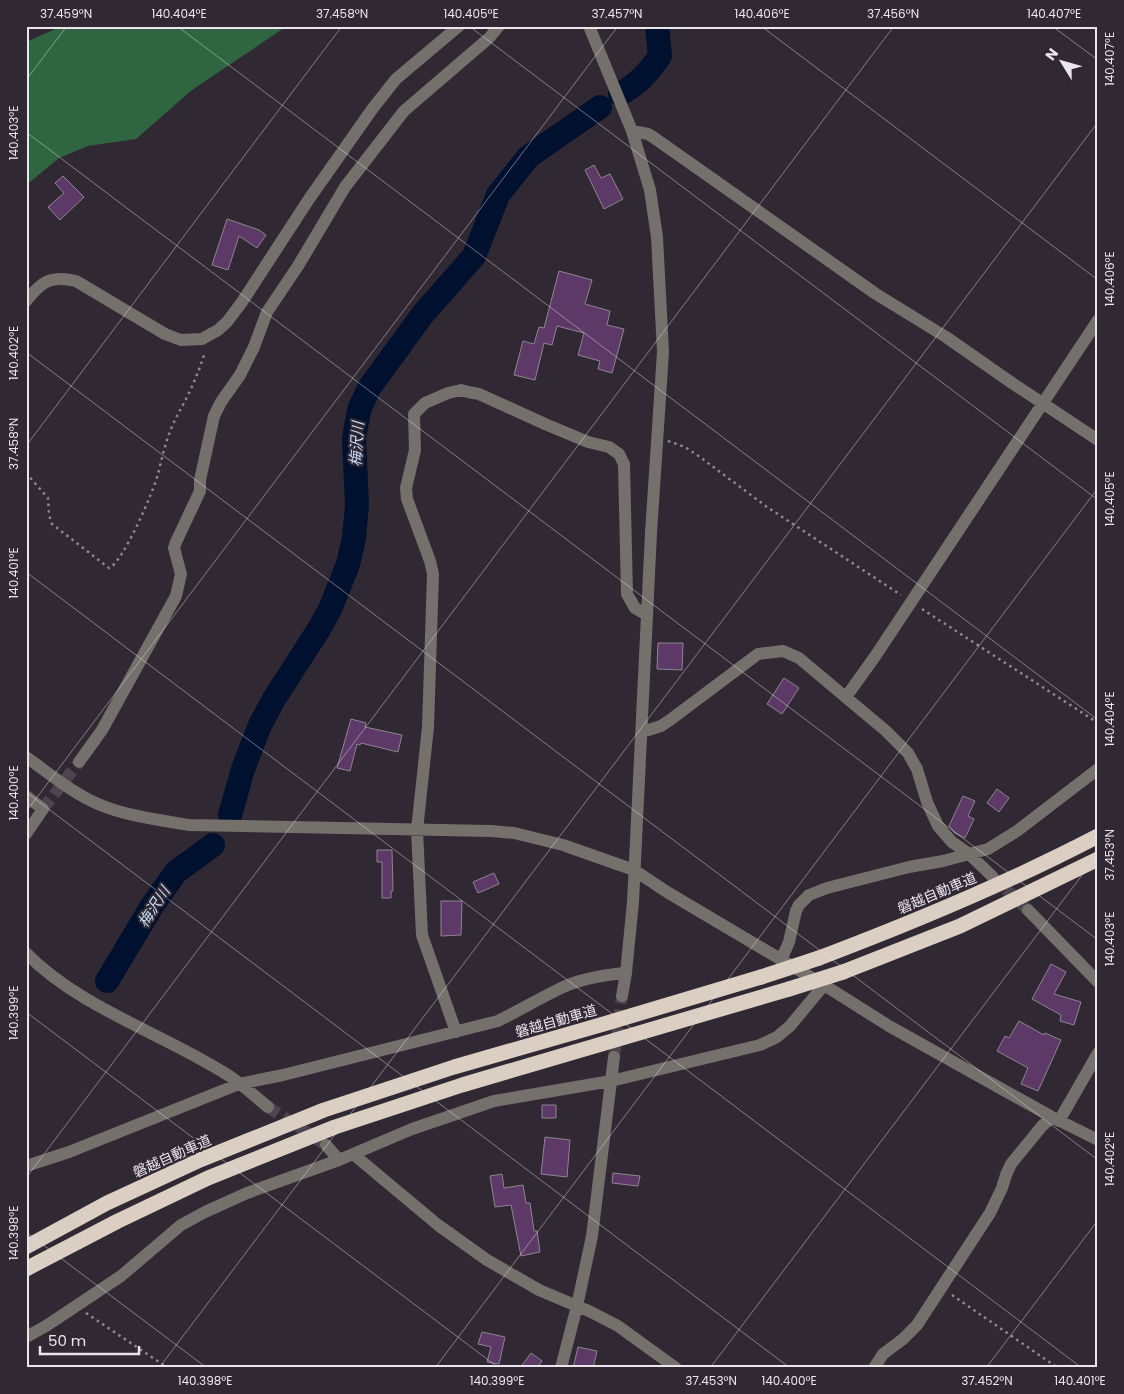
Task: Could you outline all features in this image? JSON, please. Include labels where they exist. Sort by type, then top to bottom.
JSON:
[{"type":"highway","name":"磐越自動車道","points":[[26,1247],[107,1204],[200,1160],[316,1113],[454,1067],[761,977],[819,958],[950,906],[1060,856],[1098,836]]},
{"type":"highway","points":[[26,1269],[118,1220],[192,1186],[334,1127],[462,1085],[843,972],[960,926],[1098,858]]},
{"type":"street","points":[[26,301],[48,280],[54,278],[76,281],[165,334],[181,340],[202,340],[227,322],[242,302],[309,198],[396,79],[459,26]]},
{"type":"street","points":[[79,762],[102,730],[176,596],[181,574],[174,548],[200,492],[200,480],[214,416],[221,402],[240,375],[267,312],[298,266],[345,187],[404,111],[489,38],[498,26]]},
{"type":"street","points":[[589,26],[632,131],[650,190],[657,237],[663,352],[647,615],[633,902],[622,996]]},
{"type":"street","points":[[632,131],[648,134],[683,157],[876,294],[946,337],[1098,440]]},
{"type":"street","points":[[846,697],[876,655],[1041,403],[1098,320]]},
{"type":"street","points":[[456,1032],[422,934],[417,830],[428,728],[433,574],[409,507],[406,488],[415,450],[414,414],[421,406],[448,393],[461,390],[479,394],[588,442],[609,447],[616,451],[624,464],[628,594],[635,608],[647,615]]},
{"type":"street","points":[[642,732],[665,723],[758,654],[783,651],[799,658],[886,731],[908,753],[917,769],[927,802],[938,826],[952,842],[969,854],[992,876]]},
{"type":"street","points":[[26,757],[96,804],[132,815],[162,821],[189,825],[514,833],[563,845],[634,870],[667,892],[824,985],[889,1026],[1056,1119],[1098,1140]]},
{"type":"street","points":[[781,960],[789,942],[796,910],[809,895],[828,888],[909,867],[943,861],[988,849],[1098,769]]},
{"type":"street","points":[[26,796],[43,809],[26,834]]},
{"type":"street","points":[[1028,910],[1098,982]]},
{"type":"street","points":[[26,953],[46,971],[80,995],[224,1072],[268,1107]]},
{"type":"street","points":[[26,1166],[68,1152],[238,1084],[498,1021],[558,989],[605,975],[626,973]]},
{"type":"street","points":[[26,1337],[77,1307],[121,1276],[180,1225],[247,1193],[339,1160],[412,1129],[494,1101],[611,1081],[760,1045],[777,1037],[790,1026],[824,985]]},
{"type":"street","points":[[874,1368],[883,1354],[903,1339],[917,1325],[990,1213],[1011,1164],[1042,1126],[1056,1119],[1098,1053]]},
{"type":"street","points":[[561,1368],[592,1236],[614,1057]]},
{"type":"street","points":[[326,1145],[339,1160]]},
{"type":"street","points":[[353,1154],[431,1219],[487,1260],[539,1290],[618,1326],[676,1368]]},
{"type":"path","points":[[26,473],[48,498],[49,515],[52,524],[109,568],[113,567],[124,551],[150,496],[171,428],[190,392],[209,342],[208,336]]},
{"type":"path","points":[[657,438],[685,447],[767,507],[1098,723]]},
{"type":"path","points":[[942,1288],[1058,1368]]},
{"type":"path","points":[[77,1307],[168,1368]]},
{"type":"green space","points":[[62,26],[287,26],[192,90],[136,139],[88,146],[59,158],[30,182],[26,180],[26,42]]},
{"type":"building","points":[[594,165],[601,178],[610,174],[623,199],[604,209],[585,170]]},
{"type":"building","points":[[63,176],[84,197],[60,220],[48,207],[64,193],[55,183]]},
{"type":"building","points":[[227,219],[259,230],[266,235],[257,248],[239,236],[228,270],[212,265]]},
{"type":"building","points":[[559,271],[592,280],[585,304],[610,311],[607,325],[624,329],[612,373],[598,369],[600,361],[578,355],[584,333],[557,326],[552,345],[544,343],[535,380],[514,375],[523,341],[534,344],[539,327],[544,328]]},
{"type":"building","points":[[658,643],[683,643],[682,670],[657,669]]},
{"type":"building","points":[[784,678],[799,688],[782,714],[767,704]]},
{"type":"building","points":[[351,719],[366,723],[365,727],[402,735],[398,752],[361,743],[360,745],[357,744],[350,771],[337,768]]},
{"type":"building","points":[[997,789],[1009,798],[999,812],[987,803]]},
{"type":"building","points":[[963,796],[975,801],[968,816],[974,819],[965,838],[955,833],[949,826]]},
{"type":"building","points":[[377,850],[392,850],[393,891],[391,891],[391,898],[382,898],[382,862],[377,862]]},
{"type":"building","points":[[494,873],[499,884],[478,893],[473,882]]},
{"type":"building","points":[[441,901],[462,901],[461,935],[441,936]]},
{"type":"building","points":[[1051,964],[1066,972],[1054,994],[1081,1002],[1074,1025],[1060,1021],[1061,1015],[1032,999]]},
{"type":"building","points":[[1019,1021],[1044,1035],[1045,1033],[1061,1040],[1038,1091],[1021,1084],[1028,1068],[997,1051],[1005,1036],[1009,1038]]},
{"type":"building","points":[[542,1105],[556,1105],[556,1118],[542,1118]]},
{"type":"building","points":[[545,1137],[570,1140],[567,1177],[541,1174]]},
{"type":"building","points":[[613,1173],[640,1176],[638,1186],[612,1183]]},
{"type":"building","points":[[502,1174],[504,1188],[523,1185],[526,1203],[530,1203],[534,1231],[537,1231],[540,1252],[521,1256],[511,1205],[495,1207],[490,1176]]},
{"type":"building","points":[[482,1332],[505,1337],[499,1364],[487,1362],[491,1347],[478,1344]]},
{"type":"building","points":[[578,1347],[597,1351],[593,1368],[573,1368]]},
{"type":"building","points":[[531,1353],[542,1361],[537,1368],[520,1368]]},
{"type":"waterway","name":"梅沢川","points":[[620,94],[642,78],[660,56],[657,26]]},
{"type":"waterway","name":"梅沢川","points":[[230,815],[243,769],[260,725],[274,699],[319,629],[331,607],[348,564],[354,538],[357,505],[354,438],[359,410],[369,388],[423,314],[474,256],[498,195],[528,157],[600,107]]},
{"type":"waterway","name":"梅沢川","points":[[107,981],[152,906],[176,872],[213,845]]},
{"type":"tunnel","points":[[43,809],[79,762]]},
{"type":"tunnel","points":[[993,877],[1028,910]]},
{"type":"tunnel","points":[[614,1057],[622,996]]},
{"type":"tunnel","points":[[268,1107],[326,1145]]}]
